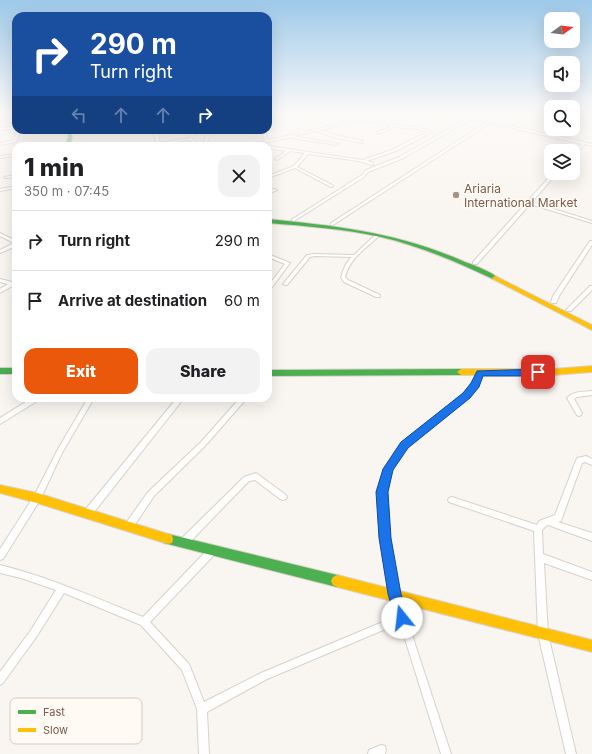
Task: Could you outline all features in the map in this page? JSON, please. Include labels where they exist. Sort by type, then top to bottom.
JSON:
[{"type":"main road","points":[[272,220],[293,220],[332,224],[383,233],[416,241],[475,263],[592,322]]},
{"type":"main road","points":[[272,220],[326,227],[377,236],[416,246],[470,266],[592,328]]},
{"type":"main road","points":[[272,372],[480,373],[553,372],[592,369]]},
{"type":"main road","points":[[0,371],[12,370]]},
{"type":"main road","points":[[0,489],[88,513],[183,543],[395,594],[592,646]]},
{"type":"street","points":[[274,148],[364,161],[372,164]]},
{"type":"street","points":[[364,161],[399,148]]},
{"type":"street","points":[[293,220],[363,176],[367,171],[400,158],[418,148]]},
{"type":"street","points":[[332,224],[451,148]]},
{"type":"street","points":[[277,159],[288,151]]},
{"type":"street","points":[[272,176],[295,167],[307,153]]},
{"type":"street","points":[[0,157],[12,156]]},
{"type":"street","points":[[295,167],[331,186]]},
{"type":"street","points":[[6,177],[12,176]]},
{"type":"street","points":[[475,263],[549,180]]},
{"type":"street","points":[[0,190],[12,187]]},
{"type":"street","points":[[529,202],[592,222]]},
{"type":"street","points":[[0,234],[12,241]]},
{"type":"street","points":[[377,236],[364,246],[355,256],[343,273],[343,277],[346,281],[378,296]]},
{"type":"street","points":[[554,302],[556,296],[592,242]]},
{"type":"street","points":[[0,252],[12,245]]},
{"type":"street","points":[[285,284],[309,256],[315,254],[355,256]]},
{"type":"street","points":[[272,257],[288,263],[272,284]]},
{"type":"street","points":[[0,280],[12,283]]},
{"type":"street","points":[[0,291],[12,284]]},
{"type":"street","points":[[569,310],[592,287]]},
{"type":"street","points":[[446,754],[395,594],[385,538],[382,492],[388,469],[405,445],[467,395],[475,385],[480,373]]},
{"type":"street","points":[[579,413],[570,398],[572,396],[592,393]]},
{"type":"street","points":[[0,420],[30,402]]},
{"type":"street","points":[[0,556],[37,498],[60,451],[89,402]]},
{"type":"street","points":[[88,513],[178,402]]},
{"type":"street","points":[[129,526],[151,494],[203,444],[240,402]]},
{"type":"street","points":[[571,754],[543,634],[538,529],[542,524],[558,518],[579,460],[586,459],[592,462]]},
{"type":"street","points":[[183,543],[247,478],[251,476],[256,476],[283,497]]},
{"type":"street","points":[[452,500],[538,529]]},
{"type":"street","points":[[549,522],[592,537]]},
{"type":"street","points":[[144,622],[213,550]]},
{"type":"street","points":[[539,557],[592,576]]},
{"type":"street","points":[[0,568],[62,588],[144,622],[186,667],[202,708],[204,754]]},
{"type":"street","points":[[0,680],[34,632],[62,588]]},
{"type":"street","points":[[202,708],[264,676],[402,618]]},
{"type":"traffic: fast","points":[[272,221],[333,228],[382,236],[435,252],[495,278]]},
{"type":"traffic: fast","points":[[0,371],[12,371]]},
{"type":"traffic: fast","points":[[272,373],[461,372]]},
{"type":"traffic: fast","points":[[168,539],[337,581]]},
{"type":"traffic: slow","points":[[495,278],[592,328]]},
{"type":"traffic: slow","points":[[461,372],[553,372],[592,369]]},
{"type":"traffic: slow","points":[[0,489],[37,498],[168,539]]},
{"type":"traffic: slow","points":[[337,581],[592,646]]},
{"type":"place","name":"Ariaria International Market","points":[[456,195]]},
{"type":"route","points":[[402,618],[395,594],[385,538],[382,492],[388,469],[405,445],[467,395],[475,385],[480,373],[538,372]]}]
